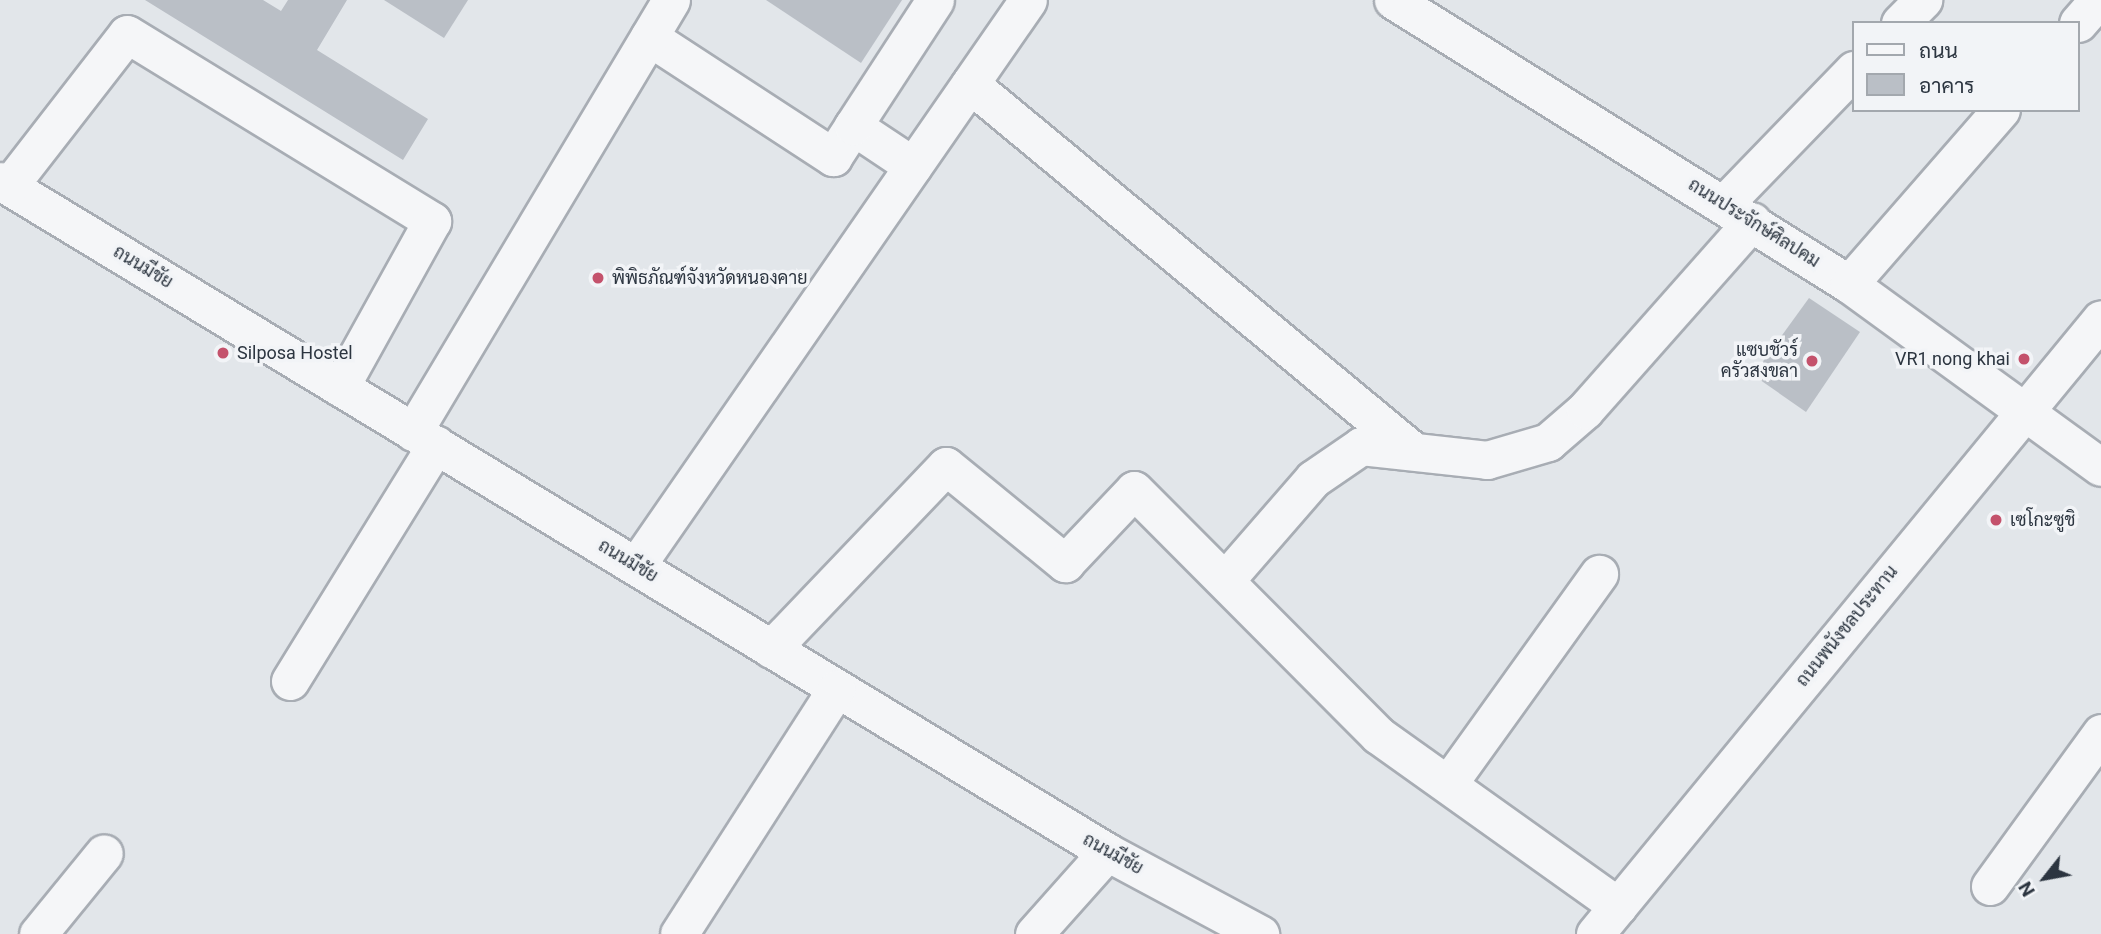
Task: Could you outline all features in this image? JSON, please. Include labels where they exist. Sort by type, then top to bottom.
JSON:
[{"type":"street","points":[[290,681],[671,0]]},
{"type":"street","points":[[649,37],[833,157],[935,0]]},
{"type":"street","points":[[636,566],[1028,0]]},
{"type":"street","name":"ถนนประจักษ์ศิลปคม","points":[[1393,0],[1738,212],[1849,284],[2101,467]]},
{"type":"street","points":[[1902,21],[1923,0]]},
{"type":"street","points":[[2080,21],[2098,0]]},
{"type":"street","points":[[5,183],[127,34],[139,41],[432,220],[340,387]]},
{"type":"street","points":[[1227,578],[1313,479],[1361,446],[1487,460],[1548,442],[1585,410],[1738,212],[1853,71]]},
{"type":"street","points":[[970,83],[1413,451]]},
{"type":"street","points":[[1849,284],[1999,112]]},
{"type":"street","points":[[853,126],[913,166]]},
{"type":"street","name":"ถนนมีชัย","points":[[5,183],[1107,852],[1260,934]]},
{"type":"street","name":"ถนนพนังชลประทาน","points":[[1594,934],[2101,319]]},
{"type":"street","points":[[771,649],[946,466],[1065,563],[1134,490],[1227,578],[1378,735],[1618,906]]},
{"type":"street","points":[[1448,784],[1599,574]]},
{"type":"street","points":[[679,934],[836,689]]},
{"type":"street","points":[[1990,886],[2101,733]]},
{"type":"street","points":[[1034,934],[1107,852]]},
{"type":"street","points":[[38,934],[104,853]]},
{"type":"building","points":[[145,0],[263,0],[281,11],[288,0],[347,0],[317,50],[428,119],[403,160]]},
{"type":"building","points":[[384,0],[468,0],[444,38]]},
{"type":"building","points":[[766,0],[902,0],[861,63]]},
{"type":"building","points":[[1809,298],[1860,332],[1806,412],[1753,375]]},
{"type":"place","name":"พิพิธภัณฑ์จังหวัดหนองคาย","points":[[598,278]]},
{"type":"place","name":"Silposa Hostel","points":[[223,353]]},
{"type":"place","name":"VR1 nong khai","points":[[2024,359]]},
{"type":"place","name":"แซบชัวร์ ครัวสงขลา","points":[[1812,361]]},
{"type":"place","name":"เซโกะซูชิ","points":[[1996,520]]}]
